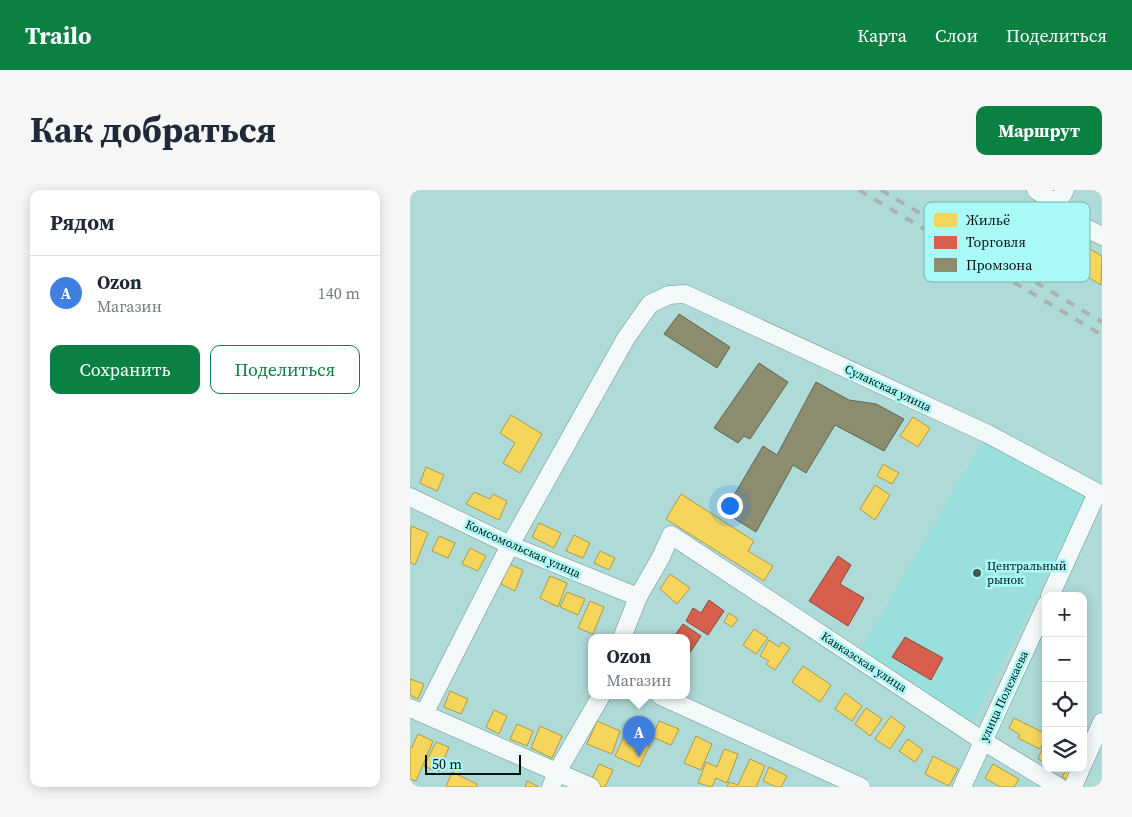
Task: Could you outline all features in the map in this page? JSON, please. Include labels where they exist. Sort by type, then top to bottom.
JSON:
[{"type":"street","points":[[1036,190],[1061,197]]},
{"type":"street","points":[[1090,230],[1102,236]]},
{"type":"street","name":"Сулакская улица","points":[[510,545],[626,338],[650,304],[669,295],[685,294],[988,434],[1099,494]]},
{"type":"street","points":[[1052,592],[1099,494]]},
{"type":"street","name":"Комсомольская улица","points":[[410,497],[510,545],[638,597]]},
{"type":"street","name":"Кавказская улица","points":[[638,597],[660,559],[670,535],[983,741],[1059,787]]},
{"type":"street","points":[[510,545],[417,711],[554,779],[591,787]]},
{"type":"street","points":[[624,634],[638,597]]},
{"type":"street","name":"улица Полежаева","points":[[962,787],[1042,614]]},
{"type":"street","points":[[554,779],[599,699]]},
{"type":"street","points":[[668,699],[861,787]]},
{"type":"street","points":[[1087,755],[1102,722]]},
{"type":"street","points":[[1073,787],[1079,772]]},
{"type":"shaded area","name":"Центральный рынок","points":[[983,441],[1089,495],[971,723],[860,651]]},
{"type":"building: Жильё","points":[[1090,249],[1102,256],[1101,285],[1090,278]]},
{"type":"building: Жильё","points":[[511,415],[542,434],[520,473],[503,463],[515,443],[500,433]]},
{"type":"building: Жильё","points":[[913,417],[930,428],[918,447],[900,436]]},
{"type":"building: Жильё","points":[[883,464],[899,473],[892,484],[877,476]]},
{"type":"building: Жильё","points":[[426,467],[444,475],[437,491],[420,483]]},
{"type":"building: Жильё","points":[[875,485],[890,495],[875,520],[860,509]]},
{"type":"building: Жильё","points":[[474,492],[490,499],[493,494],[507,501],[499,520],[466,504]]},
{"type":"building: Жильё","points":[[681,494],[754,541],[748,551],[773,566],[764,581],[666,519]]},
{"type":"building: Жильё","points":[[539,523],[561,533],[554,548],[532,537]]},
{"type":"building: Жильё","points":[[411,526],[428,533],[415,565],[410,562]]},
{"type":"building: Жильё","points":[[574,535],[590,543],[583,558],[566,551]]},
{"type":"building: Жильё","points":[[439,536],[455,543],[448,558],[432,551]]},
{"type":"building: Жильё","points":[[470,548],[486,556],[478,571],[462,564]]},
{"type":"building: Жильё","points":[[600,551],[615,558],[609,570],[594,563]]},
{"type":"building: Жильё","points":[[509,564],[523,570],[515,591],[501,584]]},
{"type":"building: Жильё","points":[[670,574],[690,588],[677,604],[660,589]]},
{"type":"building: Жильё","points":[[550,576],[567,583],[558,607],[540,598]]},
{"type":"building: Жильё","points":[[567,592],[585,599],[578,615],[560,607]]},
{"type":"building: Жильё","points":[[590,601],[604,607],[593,634],[578,628]]},
{"type":"building: Жильё","points":[[729,613],[738,619],[732,627],[724,622]]},
{"type":"building: Жильё","points":[[754,629],[768,638],[756,654],[743,645]]},
{"type":"building: Жильё","points":[[769,640],[779,647],[782,642],[790,648],[775,670],[766,664],[769,661],[760,656]]},
{"type":"building: Жильё","points":[[803,666],[831,685],[820,702],[792,682]]},
{"type":"building: Жильё","points":[[410,679],[424,684],[418,699],[410,695]]},
{"type":"building: Жильё","points":[[450,691],[468,699],[461,714],[444,707]]},
{"type":"building: Жильё","points":[[845,693],[862,706],[852,721],[835,709]]},
{"type":"building: Жильё","points":[[866,708],[882,719],[870,736],[855,724]]},
{"type":"building: Жильё","points":[[494,710],[507,716],[499,734],[486,727]]},
{"type":"building: Жильё","points":[[891,716],[905,727],[890,749],[875,739]]},
{"type":"building: Жильё","points":[[1014,718],[1042,732],[1042,745],[1040,749],[1018,738],[1020,735],[1009,728]]},
{"type":"building: Жильё","points":[[597,721],[620,731],[612,754],[587,744]]},
{"type":"building: Жильё","points":[[659,721],[679,729],[671,745],[652,737]]},
{"type":"building: Жильё","points":[[517,724],[533,731],[527,746],[510,739]]},
{"type":"building: Жильё","points":[[540,726],[562,736],[552,758],[531,748]]},
{"type":"building: Жильё","points":[[418,734],[433,741],[416,781],[410,779],[410,747],[412,747]]},
{"type":"building: Жильё","points":[[625,734],[650,745],[639,767],[615,756]]},
{"type":"building: Жильё","points":[[696,736],[712,744],[701,770],[684,763]]},
{"type":"building: Жильё","points":[[908,739],[923,750],[915,762],[899,751]]},
{"type":"building: Жильё","points":[[436,742],[449,747],[438,772],[424,766]]},
{"type":"building: Жильё","points":[[724,749],[738,754],[727,783],[716,778],[712,787],[698,783],[706,762],[717,767]]},
{"type":"building: Жильё","points":[[1042,749],[1042,761],[1038,759]]},
{"type":"building: Жильё","points":[[933,756],[958,769],[949,786],[925,774]]},
{"type":"building: Жильё","points":[[750,759],[765,766],[756,787],[727,787],[729,782],[738,785]]},
{"type":"building: Жильё","points":[[599,764],[613,770],[605,787],[590,783]]},
{"type":"building: Жильё","points":[[993,764],[1019,779],[1014,787],[1000,787],[985,778]]},
{"type":"building: Жильё","points":[[769,767],[787,776],[781,787],[776,787],[763,781]]},
{"type":"building: Жильё","points":[[452,772],[477,784],[476,787],[446,787]]},
{"type":"building: Жильё","points":[[1065,772],[1075,772],[1071,782],[1062,777]]},
{"type":"building: Жильё","points":[[527,781],[539,787],[525,787]]},
{"type":"building: Торговля","points":[[838,556],[851,565],[840,584],[864,598],[848,626],[809,601]]},
{"type":"building: Торговля","points":[[709,600],[724,611],[708,635],[686,621],[693,608],[701,613]]},
{"type":"building: Торговля","points":[[683,624],[701,636],[690,652],[690,634],[676,634]]},
{"type":"building: Торговля","points":[[905,637],[943,658],[931,680],[892,657]]},
{"type":"building: Промзона","points":[[679,314],[730,347],[717,368],[664,334]]},
{"type":"building: Промзона","points":[[759,363],[788,382],[750,439],[744,436],[738,443],[714,428]]},
{"type":"building: Промзона","points":[[816,382],[849,400],[876,404],[904,419],[884,451],[835,425],[806,473],[793,465],[756,532],[724,512],[763,446],[777,455]]},
{"type":"railway","points":[[859,190],[924,229]]},
{"type":"railway","points":[[881,190],[924,216]]},
{"type":"railway","points":[[1013,282],[1102,335]]},
{"type":"railway","points":[[1035,282],[1102,322]]},
{"type":"place","name":"Центральный рынок","points":[[977,573]]},
{"type":"place","name":"Ozon","points":[[639,757]]}]
